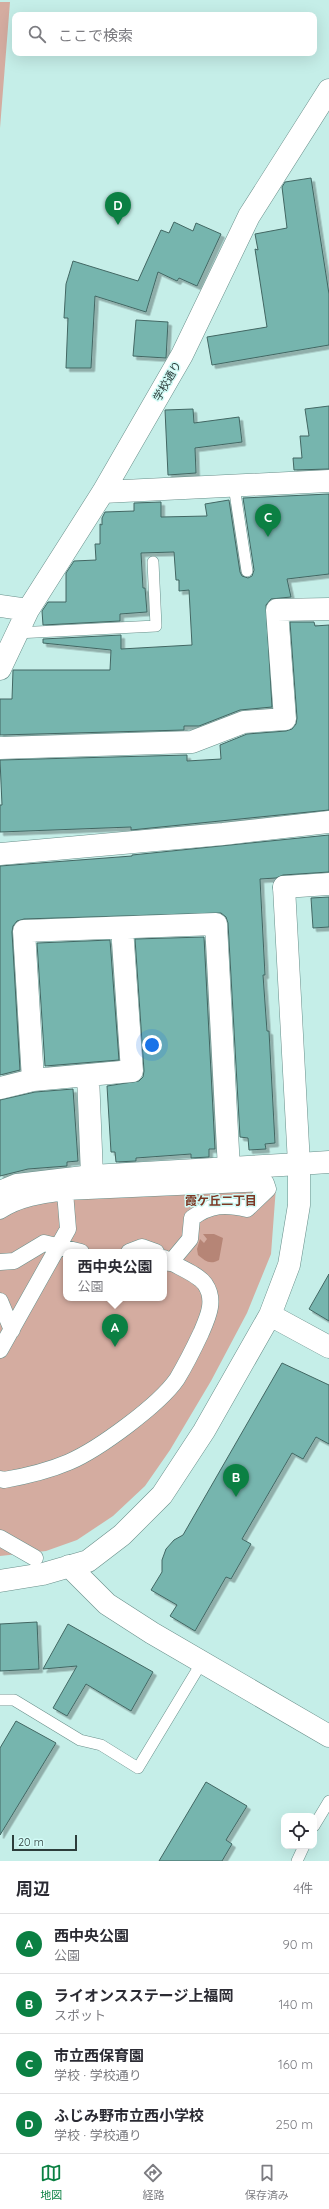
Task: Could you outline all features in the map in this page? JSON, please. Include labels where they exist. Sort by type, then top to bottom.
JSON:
[{"type":"street","name":"学校通り","points":[[0,669],[28,610],[103,492],[182,355],[249,216],[329,90]]},
{"type":"street","points":[[103,492],[329,481]]},
{"type":"street","points":[[0,606],[28,610]]},
{"type":"street","points":[[0,748],[192,742],[244,722],[285,719],[278,610],[329,609]]},
{"type":"street","points":[[0,854],[223,834],[329,822]]},
{"type":"street","points":[[0,1581],[43,1574],[88,1561],[122,1534],[162,1495],[204,1431],[270,1315],[289,1265],[299,1205],[299,1164],[284,887],[329,884]]},
{"type":"street","points":[[33,1080],[24,932],[216,924],[229,1169]]},
{"type":"street","points":[[0,1088],[33,1080],[132,1071],[122,928]]},
{"type":"street","points":[[88,1075],[92,1176]]},
{"type":"street","points":[[0,1192],[17,1185],[92,1176],[329,1162]]},
{"type":"street","points":[[0,1211],[21,1201],[44,1195],[65,1192],[266,1183],[268,1189],[248,1209],[231,1205],[217,1205],[202,1210],[192,1218],[190,1239],[167,1261],[204,1283],[211,1298],[209,1316],[197,1343],[176,1380],[154,1403],[122,1430],[70,1462],[32,1475],[4,1480],[0,1478]]},
{"type":"street","points":[[0,1350],[68,1228],[65,1192]]},
{"type":"street","points":[[0,1262],[14,1261],[44,1243],[70,1249]]},
{"type":"street","points":[[137,1249],[142,1247],[148,1249]]},
{"type":"street","points":[[0,1301],[12,1330]]},
{"type":"street","points":[[270,1315],[329,1347]]},
{"type":"street","points":[[0,1538],[35,1558]]},
{"type":"street","points":[[69,1566],[107,1604],[202,1662],[329,1736]]},
{"type":"lane","points":[[234,486],[247,571]]},
{"type":"lane","points":[[16,633],[156,626],[153,562]]},
{"type":"lane","points":[[0,1700],[14,1700],[80,1740],[101,1745],[138,1768],[202,1662]]},
{"type":"lane","points":[[317,1821],[329,1801]]},
{"type":"lane","points":[[297,1861],[303,1849]]},
{"type":"shaded area","points":[[0,2],[10,2],[0,128]]},
{"type":"shaded area","points":[[266,1176],[276,1187],[271,1254],[247,1313],[211,1381],[170,1450],[145,1486],[113,1516],[77,1540],[46,1551],[0,1556],[0,1208],[19,1197]]},
{"type":"shaded area","points":[[203,1234],[214,1234],[223,1238],[219,1260],[208,1262],[198,1255],[197,1249],[200,1239],[204,1243],[207,1239]]},
{"type":"building","points":[[311,178],[329,294],[329,345],[212,365],[207,337],[267,327],[255,249],[258,250],[255,234],[287,228],[282,187],[285,182]]},
{"type":"building","points":[[174,222],[193,231],[196,223],[221,234],[197,286],[179,278],[177,281],[158,272],[146,312],[95,296],[91,368],[66,368],[68,318],[64,318],[66,284],[73,261],[138,281],[161,230],[169,233]]},
{"type":"building","points":[[136,320],[168,322],[166,358],[133,356]]},
{"type":"building","points":[[329,406],[329,469],[294,470],[293,458],[302,458],[300,436],[309,436],[305,409]]},
{"type":"building","points":[[193,409],[194,423],[239,417],[242,442],[195,448],[196,473],[168,475],[165,410]]},
{"type":"building","points":[[329,494],[329,574],[287,579],[291,597],[271,599],[266,605],[272,707],[240,710],[199,726],[184,726],[184,730],[0,735],[0,699],[12,699],[13,670],[110,670],[111,650],[43,643],[43,639],[121,635],[121,649],[192,645],[189,590],[179,591],[179,580],[176,580],[174,552],[141,553],[143,588],[145,588],[147,612],[120,614],[120,621],[43,625],[42,611],[48,602],[66,602],[66,573],[74,561],[96,560],[95,544],[100,544],[100,524],[102,525],[102,518],[105,512],[134,511],[134,503],[161,502],[161,517],[207,516],[205,504],[229,500],[240,572],[242,576],[248,578],[252,576],[254,570],[243,498]]},
{"type":"building","points":[[290,622],[314,622],[315,626],[329,625],[329,810],[131,830],[131,827],[0,832],[0,805],[2,805],[0,760],[187,755],[187,761],[221,759],[220,745],[247,734],[286,731],[292,729],[296,724],[297,718]]},
{"type":"building","points":[[329,835],[329,872],[283,875],[276,878],[260,879],[265,975],[263,975],[267,1031],[269,1031],[275,1143],[265,1144],[266,1149],[249,1150],[248,1138],[240,1137],[228,923],[226,917],[221,913],[24,919],[17,921],[13,926],[12,932],[20,1070],[0,1075],[0,866],[132,856]]},
{"type":"building","points":[[329,897],[329,927],[313,928],[311,898]]},
{"type":"building","points":[[204,937],[215,1149],[209,1149],[209,1157],[191,1158],[191,1154],[136,1158],[136,1161],[116,1162],[115,1152],[111,1152],[107,1086],[139,1081],[143,1077],[144,1071],[135,939]]},
{"type":"building","points":[[110,940],[119,1060],[45,1066],[37,943]]},
{"type":"building","points":[[73,1089],[78,1161],[67,1162],[67,1166],[28,1169],[0,1176],[0,1100],[35,1092]]},
{"type":"building","points":[[329,1274],[329,1321],[309,1309]]},
{"type":"building","points":[[282,1363],[329,1385],[329,1444],[316,1437],[303,1459],[292,1453],[242,1539],[251,1544],[231,1579],[226,1577],[195,1631],[170,1616],[177,1605],[151,1590],[162,1572],[162,1560],[166,1549],[174,1540],[183,1535]]},
{"type":"building","points":[[37,1622],[39,1669],[0,1671],[0,1624]]},
{"type":"building","points":[[68,1624],[153,1672],[131,1711],[86,1684],[67,1716],[53,1708],[77,1666],[43,1669]]},
{"type":"building","points":[[16,1721],[56,1743],[0,1835],[0,1748]]},
{"type":"building","points":[[206,1782],[247,1806],[226,1840],[232,1844],[222,1861],[159,1861]]},
{"type":"place","name":"ふじみ野市立西小学校","points":[[118,225]]},
{"type":"place","name":"市立西保育園","points":[[268,537]]},
{"type":"place","name":"西中央公園","points":[[115,1347]]},
{"type":"place","name":"ライオンスステージ上福岡","points":[[236,1497]]},
{"type":"district","name":"霞ケ丘二丁目","points":[[221,1200]]}]
